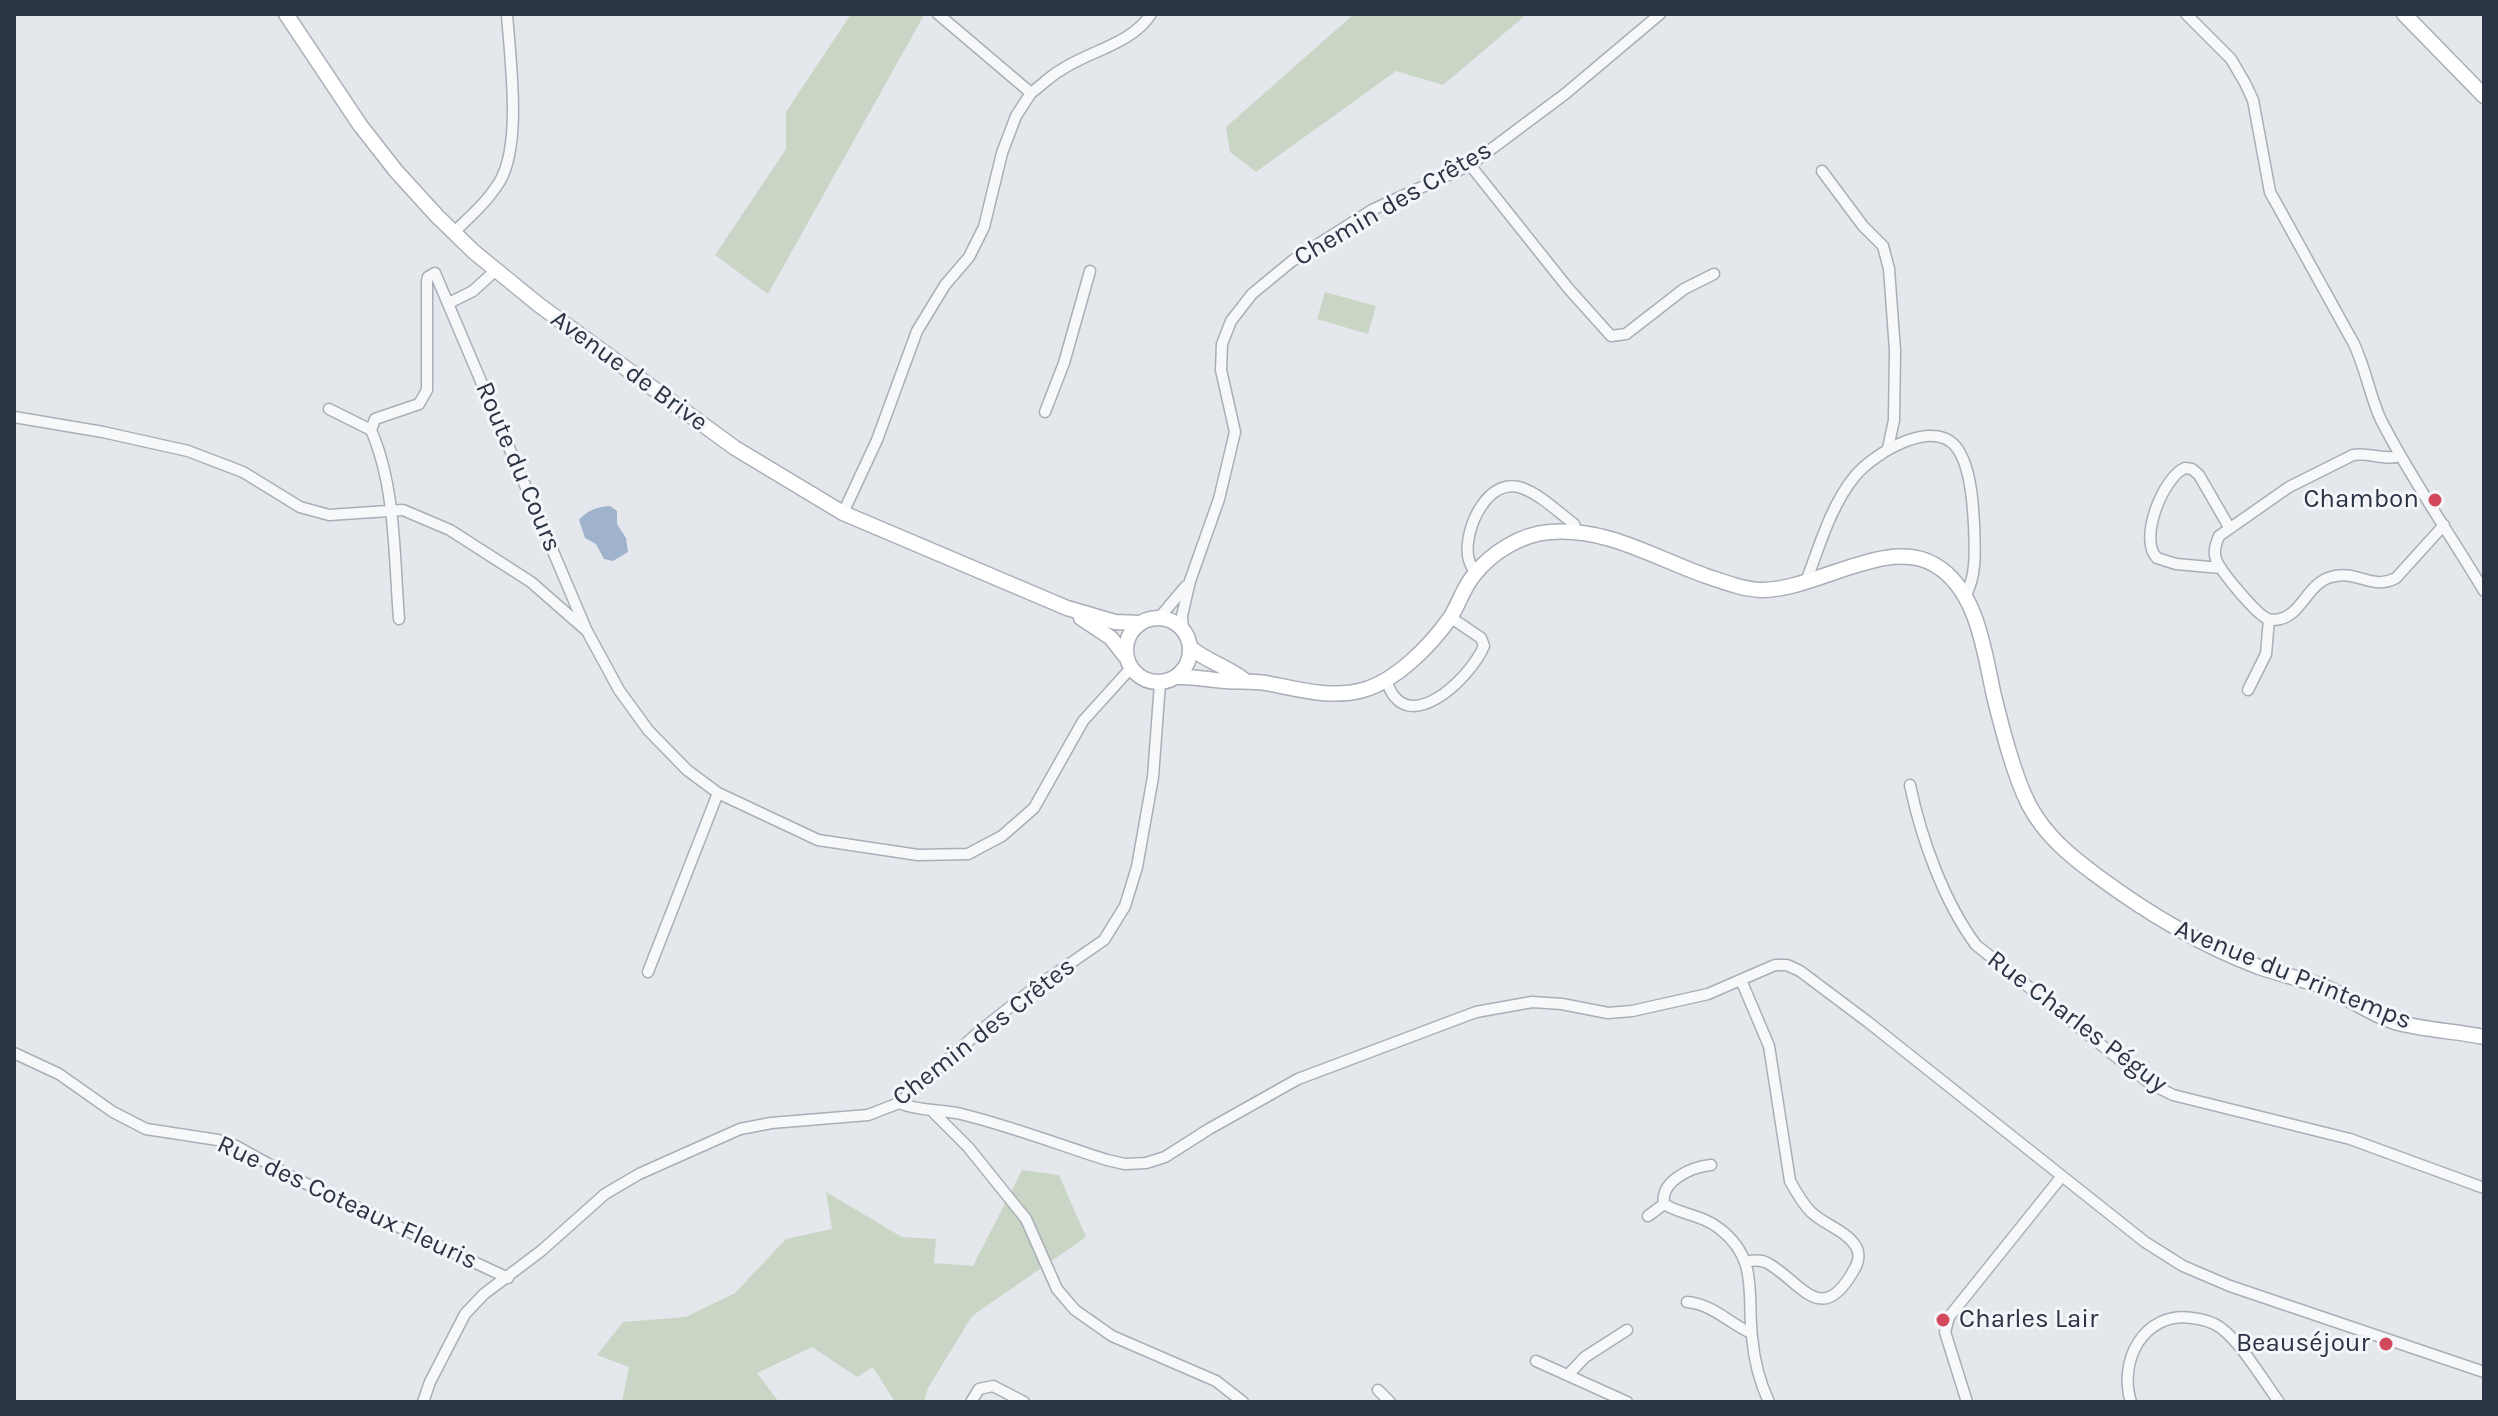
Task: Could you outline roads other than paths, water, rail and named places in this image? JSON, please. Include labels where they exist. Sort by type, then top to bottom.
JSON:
[{"type":"street","name":"Avenue de Brive","points":[[286,14],[360,125],[419,198],[496,270],[591,345],[735,448],[843,513],[1067,608]]},
{"type":"street","points":[[454,232],[485,202],[502,178],[512,144],[507,14]]},
{"type":"street","points":[[938,14],[1031,93]]},
{"type":"street","points":[[843,513],[877,440],[917,331],[945,285],[969,257],[984,227],[1002,153],[1016,116],[1031,93],[1061,69],[1110,46],[1146,22],[1151,14]]},
{"type":"street","name":"Chemin des Crêtes","points":[[1183,629],[1182,616],[1190,581],[1219,499],[1235,432],[1221,370],[1222,344],[1231,321],[1269,278],[1372,210],[1470,165],[1565,94],[1660,14]]},
{"type":"street","points":[[2186,14],[2231,59],[2245,83],[2253,100],[2270,192],[2354,344],[2365,367],[2379,415],[2400,456],[2484,591]]},
{"type":"street","points":[[2404,14],[2484,96]]},
{"type":"street","points":[[1470,165],[1568,288],[1611,336],[1626,334],[1684,289],[1714,274]]},
{"type":"street","points":[[1822,171],[1863,226],[1883,246],[1889,269],[1895,350],[1894,420],[1888,448]]},
{"type":"street","points":[[449,303],[473,291],[496,270]]},
{"type":"street","points":[[1045,412],[1064,363],[1090,271]]},
{"type":"street","name":"Route du Cours","points":[[371,430],[375,419],[419,404],[427,390],[427,281],[432,274],[438,276],[587,631],[619,690],[648,730],[687,770],[718,793],[818,840],[918,855],[968,854],[1002,836],[1034,808],[1083,721],[1128,662]]},
{"type":"street","points":[[329,409],[371,430],[380,452],[389,509],[399,619]]},
{"type":"street","points":[[14,417],[188,451],[243,472],[300,507],[329,515],[389,509]]},
{"type":"street","points":[[1806,582],[1819,547],[1854,477],[1872,458],[1888,448],[1921,437],[1938,437],[1951,442],[1960,452],[1974,511],[1973,583],[1965,597]]},
{"type":"street","points":[[2400,456],[2353,455],[2289,487],[2219,536],[2216,559],[2221,568],[2253,607],[2269,619],[2287,617],[2312,588],[2331,577],[2353,575],[2375,584],[2386,584],[2396,578],[2444,525]]},
{"type":"street","points":[[2221,568],[2176,564],[2157,558],[2151,547],[2152,522],[2161,497],[2175,475],[2185,468],[2199,475],[2229,527]]},
{"type":"street","points":[[1475,573],[1468,556],[1468,537],[1482,504],[1496,491],[1521,487],[1574,524],[1577,533]]},
{"type":"street","name":"Route du Cours","points":[[389,509],[403,510],[450,530],[531,582],[587,631]]},
{"type":"street","name":"Avenue du Printemps","points":[[1177,677],[1195,676],[1228,681],[1243,679],[1317,693],[1364,690],[1410,663],[1450,617],[1475,573],[1516,541],[1551,531],[1593,534],[1745,588],[1782,589],[1881,559],[1917,558],[1935,564],[1952,579],[1965,597],[1977,623],[1996,702],[2028,802],[2053,839],[2067,853],[2146,912],[2220,951],[2323,987],[2389,1020],[2414,1027],[2484,1037]]},
{"type":"street","name":"Chemin des Crêtes","points":[[1159,618],[1190,581]]},
{"type":"street","points":[[1067,608],[1115,622],[1140,623],[1159,618],[1172,621],[1183,629],[1191,648],[1188,664],[1177,677],[1160,683],[1149,682],[1128,662],[1111,638],[1067,608]]},
{"type":"street","points":[[1386,679],[1396,701],[1413,707],[1431,702],[1444,693],[1478,659],[1484,646],[1481,638],[1450,617]]},
{"type":"street","points":[[2248,690],[2266,654],[2269,619]]},
{"type":"street","points":[[1128,662],[1126,643],[1131,631],[1140,623]]},
{"type":"street","name":"Avenue du Printemps","points":[[1191,648],[1206,660],[1243,679]]},
{"type":"street","name":"Chemin des Crêtes","points":[[423,1402],[465,1314],[484,1294],[508,1278],[605,1194],[668,1161],[740,1129],[771,1123],[868,1115],[899,1103],[981,1030],[1052,975],[1090,951],[1116,924],[1137,867],[1153,777],[1160,683]]},
{"type":"street","name":"Rue Charles Péguy","points":[[1910,785],[1918,823],[1964,928],[1976,945],[2149,1083],[2173,1095],[2350,1139],[2484,1188]]},
{"type":"street","points":[[648,972],[718,793]]},
{"type":"street","points":[[899,1103],[916,1110],[960,1113],[1107,1160],[1125,1164],[1146,1163],[1165,1157],[1298,1079],[1476,1012],[1532,1002],[1608,1013],[1632,1011],[1708,994],[1775,965],[1787,965],[1800,971],[2145,1242],[2183,1266],[2230,1286],[2484,1372]]},
{"type":"street","points":[[1741,980],[1769,1046],[1790,1181],[1812,1213],[1855,1243],[1859,1253],[1857,1265],[1845,1283],[1831,1295],[1820,1298],[1799,1290],[1768,1263],[1758,1260],[1745,1262]]},
{"type":"street","name":"Rue des Coteaux Fleuris","points":[[14,1053],[59,1074],[113,1112],[146,1129],[236,1146],[292,1177],[508,1278]]},
{"type":"street","points":[[932,1111],[962,1139],[1026,1219],[1057,1289],[1075,1310],[1112,1336],[1216,1381],[1243,1402]]},
{"type":"street","points":[[1664,1204],[1665,1188],[1672,1182],[1692,1170],[1711,1165]]},
{"type":"street","points":[[1967,1402],[1945,1332],[1949,1317],[2062,1176]]},
{"type":"street","points":[[1664,1204],[1703,1218],[1721,1229],[1736,1244],[1745,1262],[1751,1287],[1751,1333],[1755,1361],[1769,1402]]},
{"type":"street","points":[[1648,1216],[1664,1204]]},
{"type":"street","points":[[1687,1302],[1715,1310],[1751,1333]]},
{"type":"street","points":[[2131,1402],[2126,1386],[2133,1349],[2144,1334],[2169,1319],[2184,1317],[2221,1327],[2279,1402]]},
{"type":"street","points":[[1568,1375],[1585,1357],[1627,1330]]},
{"type":"street","points":[[1536,1361],[1627,1402]]},
{"type":"street","points":[[971,1402],[979,1389],[993,1386],[1024,1402]]},
{"type":"street","points":[[1378,1390],[1390,1402]]},
{"type":"water","points":[[610,506],[617,511],[617,524],[626,538],[628,552],[613,561],[604,559],[596,544],[585,538],[579,520],[593,510]]},
{"type":"place","name":"Chambon","points":[[2435,500]]},
{"type":"place","name":"Charles Lair","points":[[1943,1320]]},
{"type":"place","name":"Beauséjour","points":[[2386,1344]]}]
